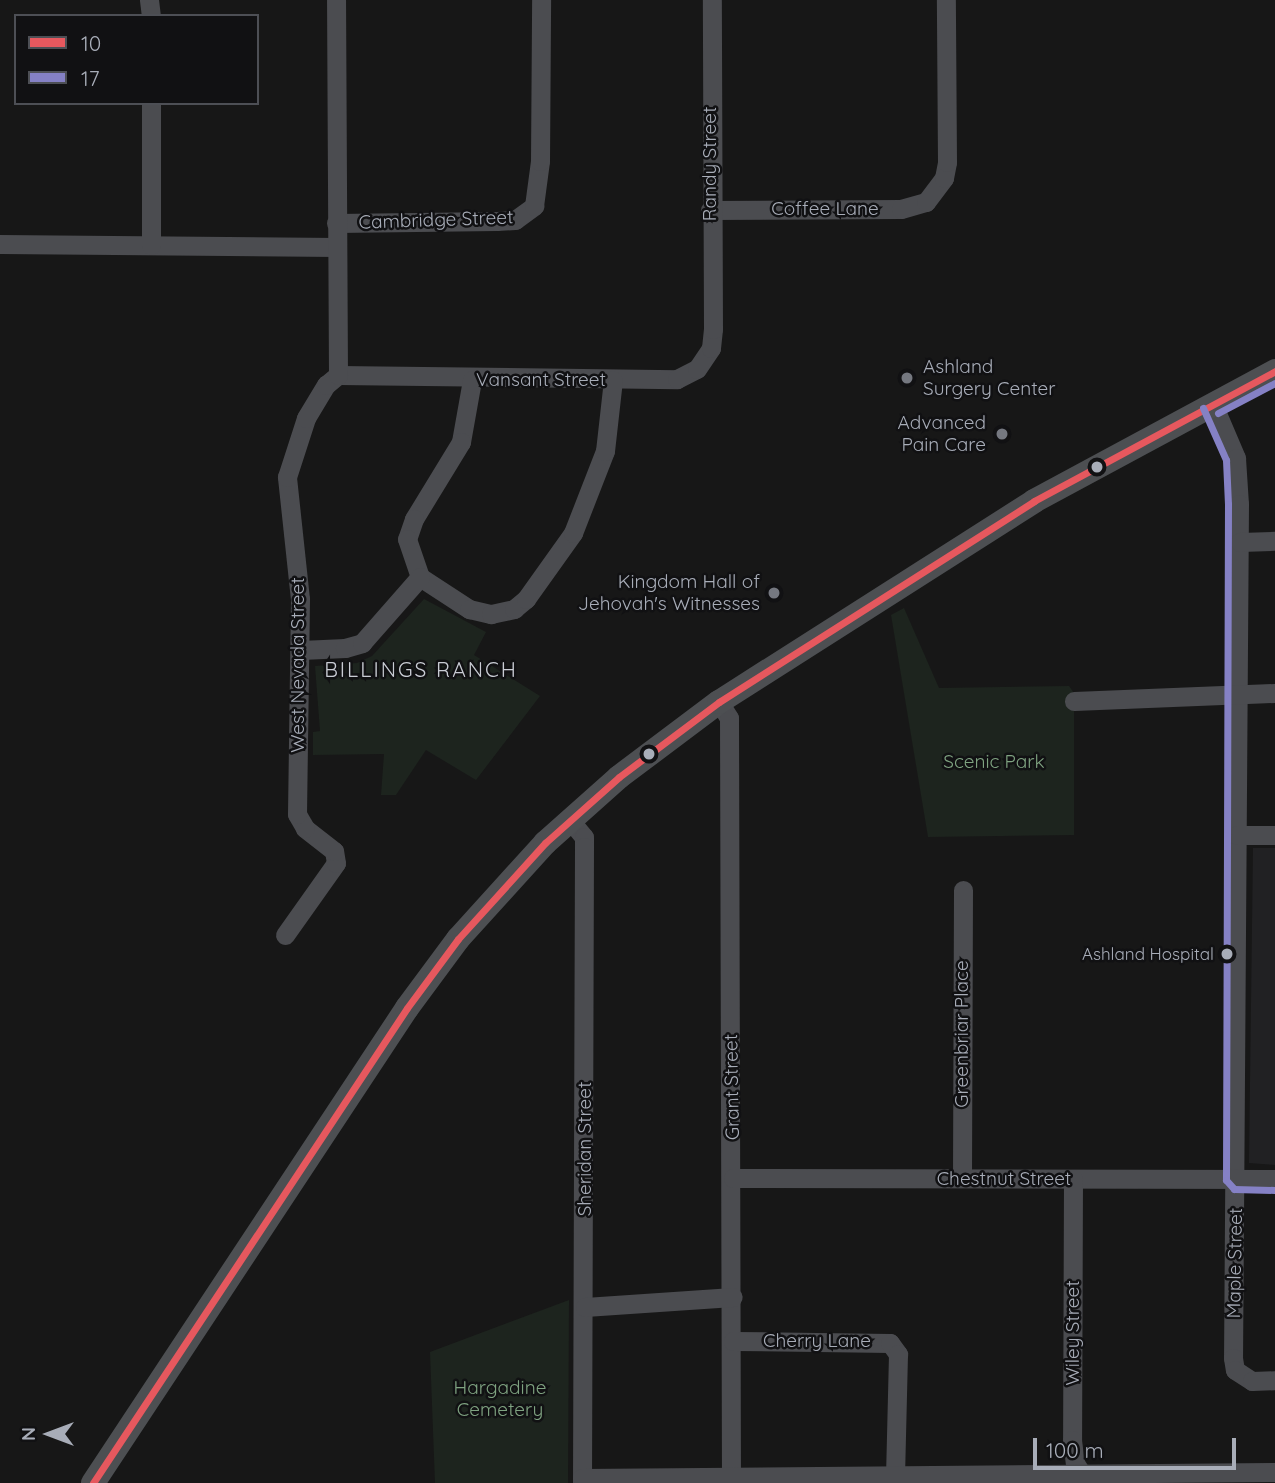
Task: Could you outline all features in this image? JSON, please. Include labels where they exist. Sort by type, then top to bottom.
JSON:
[{"type":"main road","points":[[93,1483],[407,1008],[475,920],[570,820],[719,702],[1034,501],[1275,371]]},
{"type":"street","points":[[336,0],[338,375]]},
{"type":"street","name":"Cambridge Street","points":[[336,223],[515,220],[534,206],[540,161],[541,0]]},
{"type":"street","name":"Randy Street","points":[[712,0],[710,210],[713,329]]},
{"type":"street","name":"Coffee Lane","points":[[710,210],[901,209],[914,208],[935,193],[947,162],[946,0]]},
{"type":"street","points":[[151,105],[151,245]]},
{"type":"street","name":"Cambridge Street","points":[[0,244],[337,247]]},
{"type":"street","name":"Vansant Street","points":[[338,375],[472,380],[613,380],[688,376],[708,355],[713,329]]},
{"type":"street","name":"West Nevada Street","points":[[285,935],[336,863],[334,852],[305,828],[297,814],[301,650],[287,477],[306,418],[326,385],[338,375]]},
{"type":"street","points":[[472,380],[461,442],[409,530],[410,558],[420,577],[480,613],[503,612],[526,600],[558,558],[586,508],[605,451],[613,380]]},
{"type":"street","name":"Maple Street","points":[[1213,404],[1236,458],[1240,542],[1235,1370],[1252,1381],[1275,1380]]},
{"type":"street","points":[[1240,542],[1275,541]]},
{"type":"street","points":[[301,650],[362,643],[420,577]]},
{"type":"street","points":[[1074,701],[1275,693]]},
{"type":"street","name":"Grant Street","points":[[719,702],[729,718],[733,1178],[731,1476]]},
{"type":"street","name":"Sheridan Street","points":[[570,820],[584,837],[585,1307],[582,1480]]},
{"type":"street","points":[[1237,835],[1275,835]]},
{"type":"street","name":"Greenbriar Place","points":[[961,1178],[963,890]]},
{"type":"street","name":"Chestnut Street","points":[[733,1178],[1275,1179]]},
{"type":"street","name":"Wiley Street","points":[[1073,1179],[1072,1440],[1084,1478]]},
{"type":"street","points":[[585,1307],[733,1297]]},
{"type":"street","name":"Cherry Lane","points":[[733,1341],[890,1343],[898,1354],[895,1476]]},
{"type":"street","points":[[582,1480],[731,1476],[833,1480],[895,1476],[1084,1478],[1275,1472]]},
{"type":"shaded area","points":[[1253,848],[1275,848],[1275,1165],[1249,1163]]},
{"type":"green space","points":[[424,599],[486,632],[474,655],[540,696],[476,780],[426,750],[396,795],[381,795],[384,754],[313,755],[313,732],[320,731],[315,666],[357,663],[372,656]]},
{"type":"green space","name":"Scenic Park","points":[[904,608],[939,688],[1069,686],[1074,693],[1074,835],[928,837],[891,615]]},
{"type":"green space","name":"Hargadine Cemetery","points":[[569,1300],[568,1483],[435,1483],[430,1352]]},
{"type":"transit line","name":"10","points":[[93,1483],[407,1008],[458,939],[545,843],[619,777],[719,702],[1034,501],[1275,371]]},
{"type":"transit line","name":"17","points":[[1218,413],[1275,383]]},
{"type":"transit line","name":"17","points":[[1203,408],[1226,460],[1228,504],[1226,1180],[1234,1189],[1275,1190]]},
{"type":"place","name":"Ashland Surgery Center","points":[[907,378]]},
{"type":"place","name":"Advanced Pain Care","points":[[1002,434]]},
{"type":"place","name":"Kingdom Hall of Jehovah's Witnesses","points":[[774,593]]},
{"type":"place","name":"Ashland Hospital","points":[[1227,954]]},
{"type":"district","name":"BILLINGS RANCH","points":[[421,669]]}]
